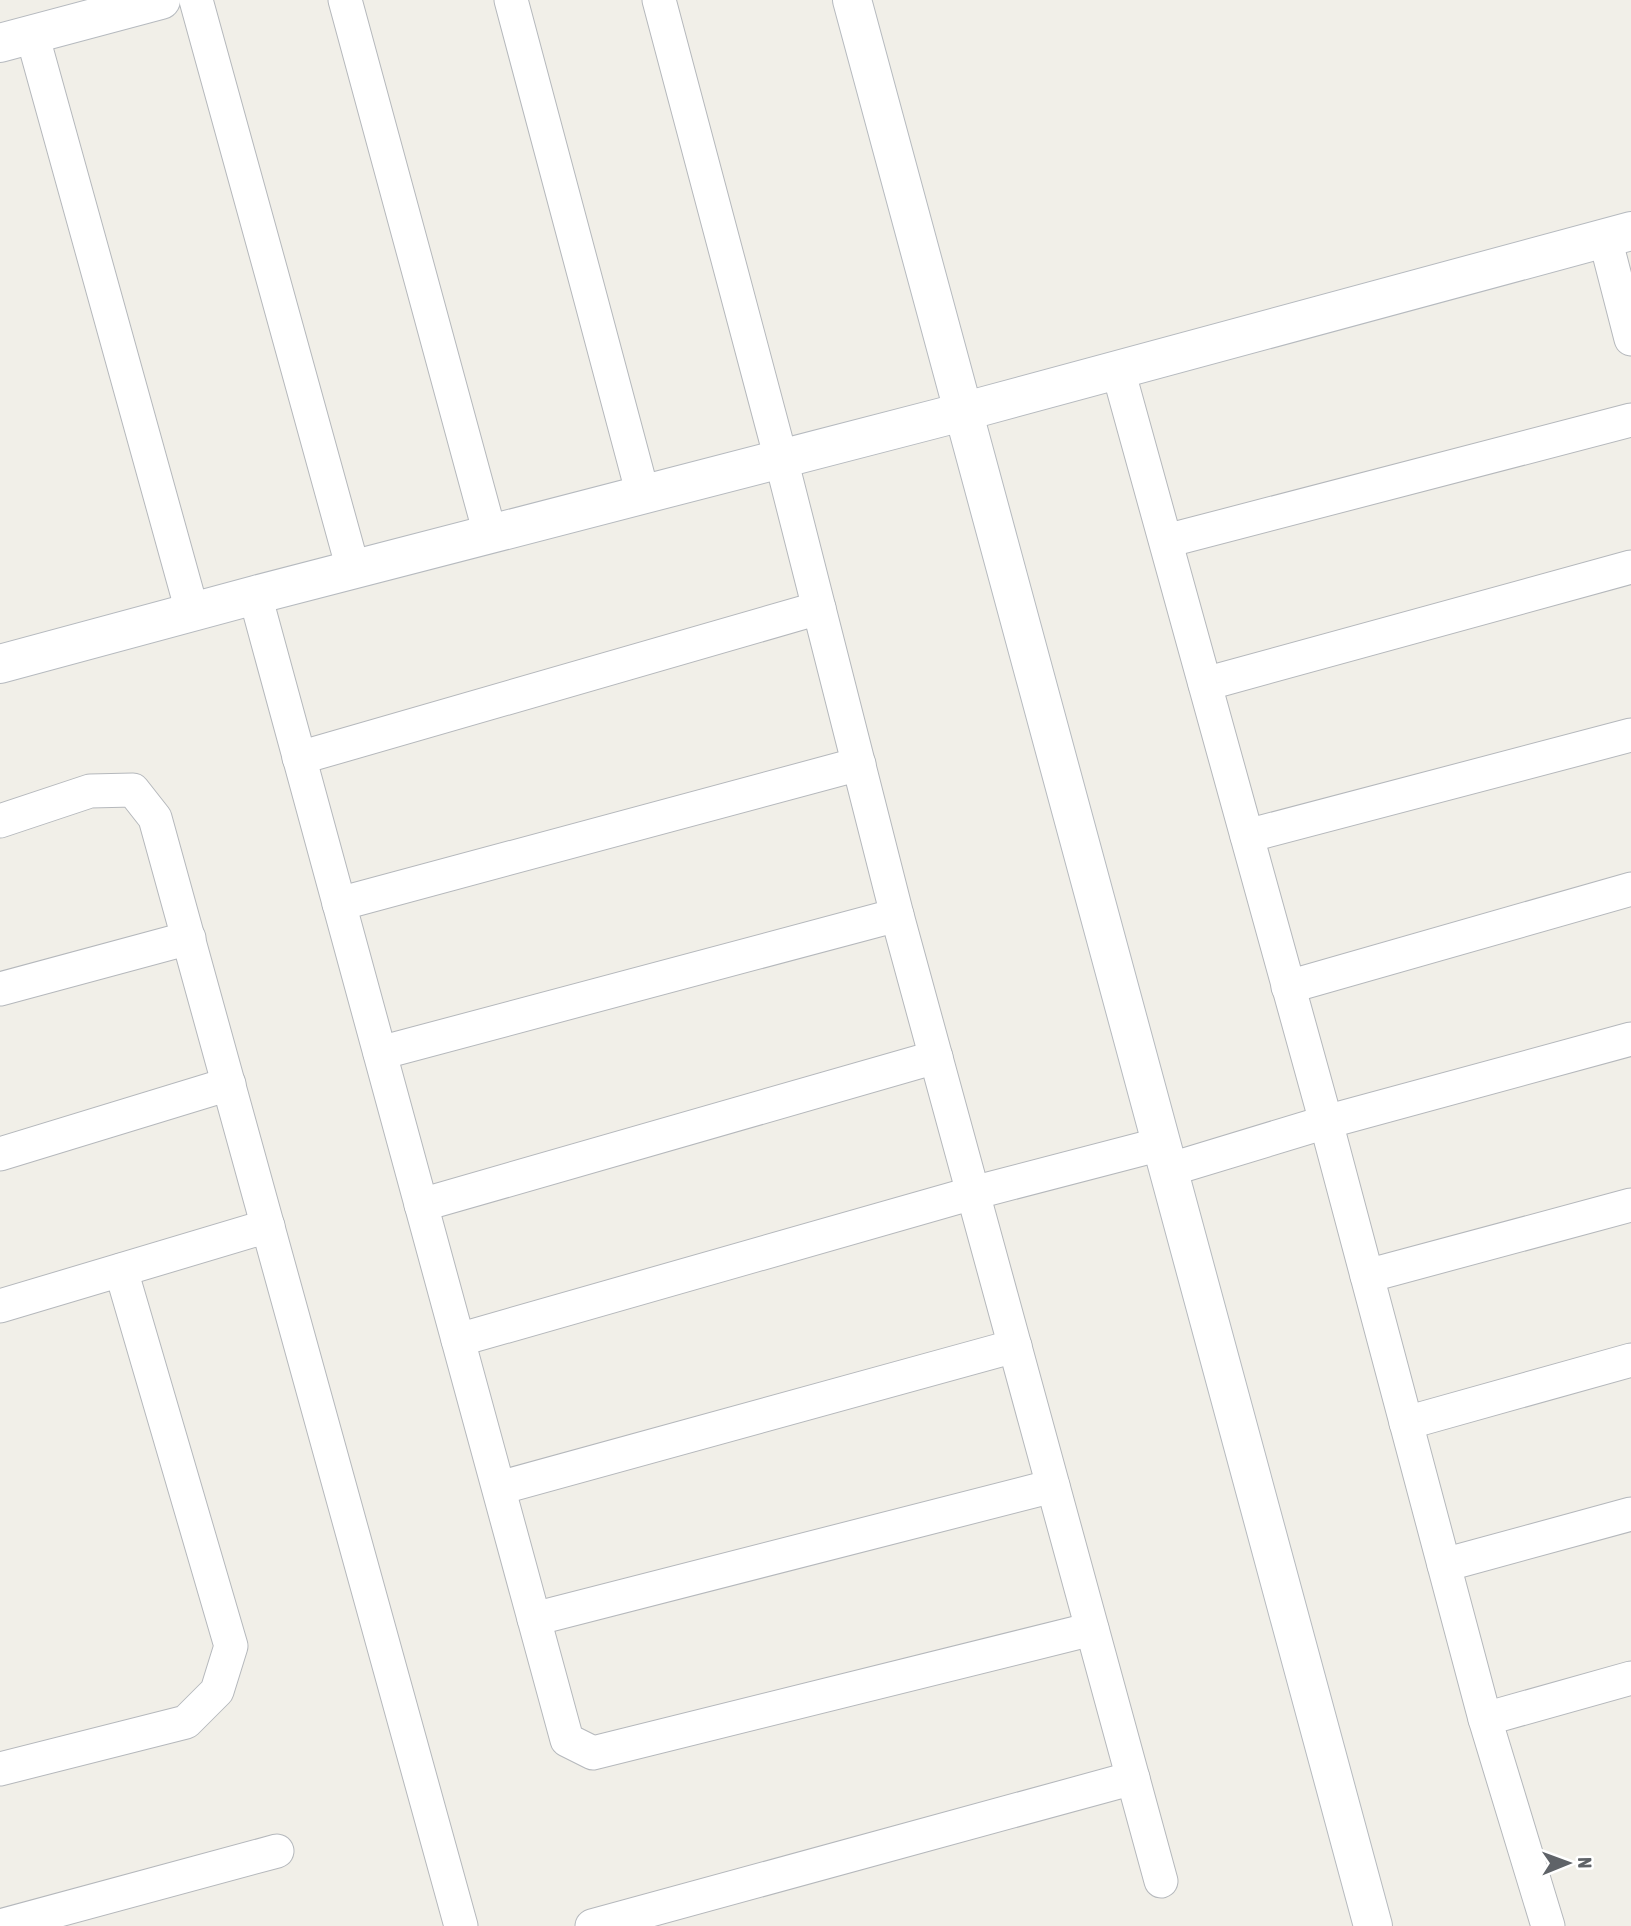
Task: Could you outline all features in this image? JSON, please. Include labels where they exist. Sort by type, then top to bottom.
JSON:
[{"type":"street","points":[[161,0],[16,39],[192,611]]},
{"type":"street","points":[[196,0],[354,569]]},
{"type":"street","points":[[345,0],[490,534]]},
{"type":"street","points":[[512,0],[643,495]]},
{"type":"street","points":[[659,0],[781,459],[897,915],[1161,1881]]},
{"type":"street","points":[[852,0],[1373,1926]]},
{"type":"street","points":[[0,664],[192,611],[962,412],[1618,235],[1631,339]]},
{"type":"street","points":[[1118,369],[1326,1122],[1485,1719],[1548,1926]]},
{"type":"street","points":[[1166,541],[1631,420]]},
{"type":"street","points":[[1205,684],[1631,567]]},
{"type":"street","points":[[255,595],[567,1740],[593,1753],[1092,1629]]},
{"type":"street","points":[[299,758],[819,608]]},
{"type":"street","points":[[1247,836],[1631,735]]},
{"type":"street","points":[[339,904],[859,764]]},
{"type":"street","points":[[0,821],[90,791],[133,790],[155,818],[461,1926]]},
{"type":"street","points":[[1288,987],[1631,890]]},
{"type":"street","points":[[380,1053],[897,915]]},
{"type":"street","points":[[0,989],[189,939]]},
{"type":"street","points":[[458,1340],[973,1193],[1164,1157],[1326,1122],[1631,1039]]},
{"type":"street","points":[[421,1205],[936,1057]]},
{"type":"street","points":[[0,1154],[229,1084]]},
{"type":"street","points":[[1367,1276],[1631,1205]]},
{"type":"street","points":[[0,1306],[268,1226]]},
{"type":"street","points":[[0,1769],[186,1722],[217,1691],[231,1646],[121,1270]]},
{"type":"street","points":[[499,1488],[1015,1346]]},
{"type":"street","points":[[1406,1423],[1631,1360]]},
{"type":"street","points":[[534,1619],[1053,1486]]},
{"type":"street","points":[[1444,1565],[1631,1514]]},
{"type":"street","points":[[1485,1719],[1631,1678]]},
{"type":"street","points":[[592,1926],[1133,1779]]},
{"type":"street","points":[[0,1926],[277,1851]]}]
